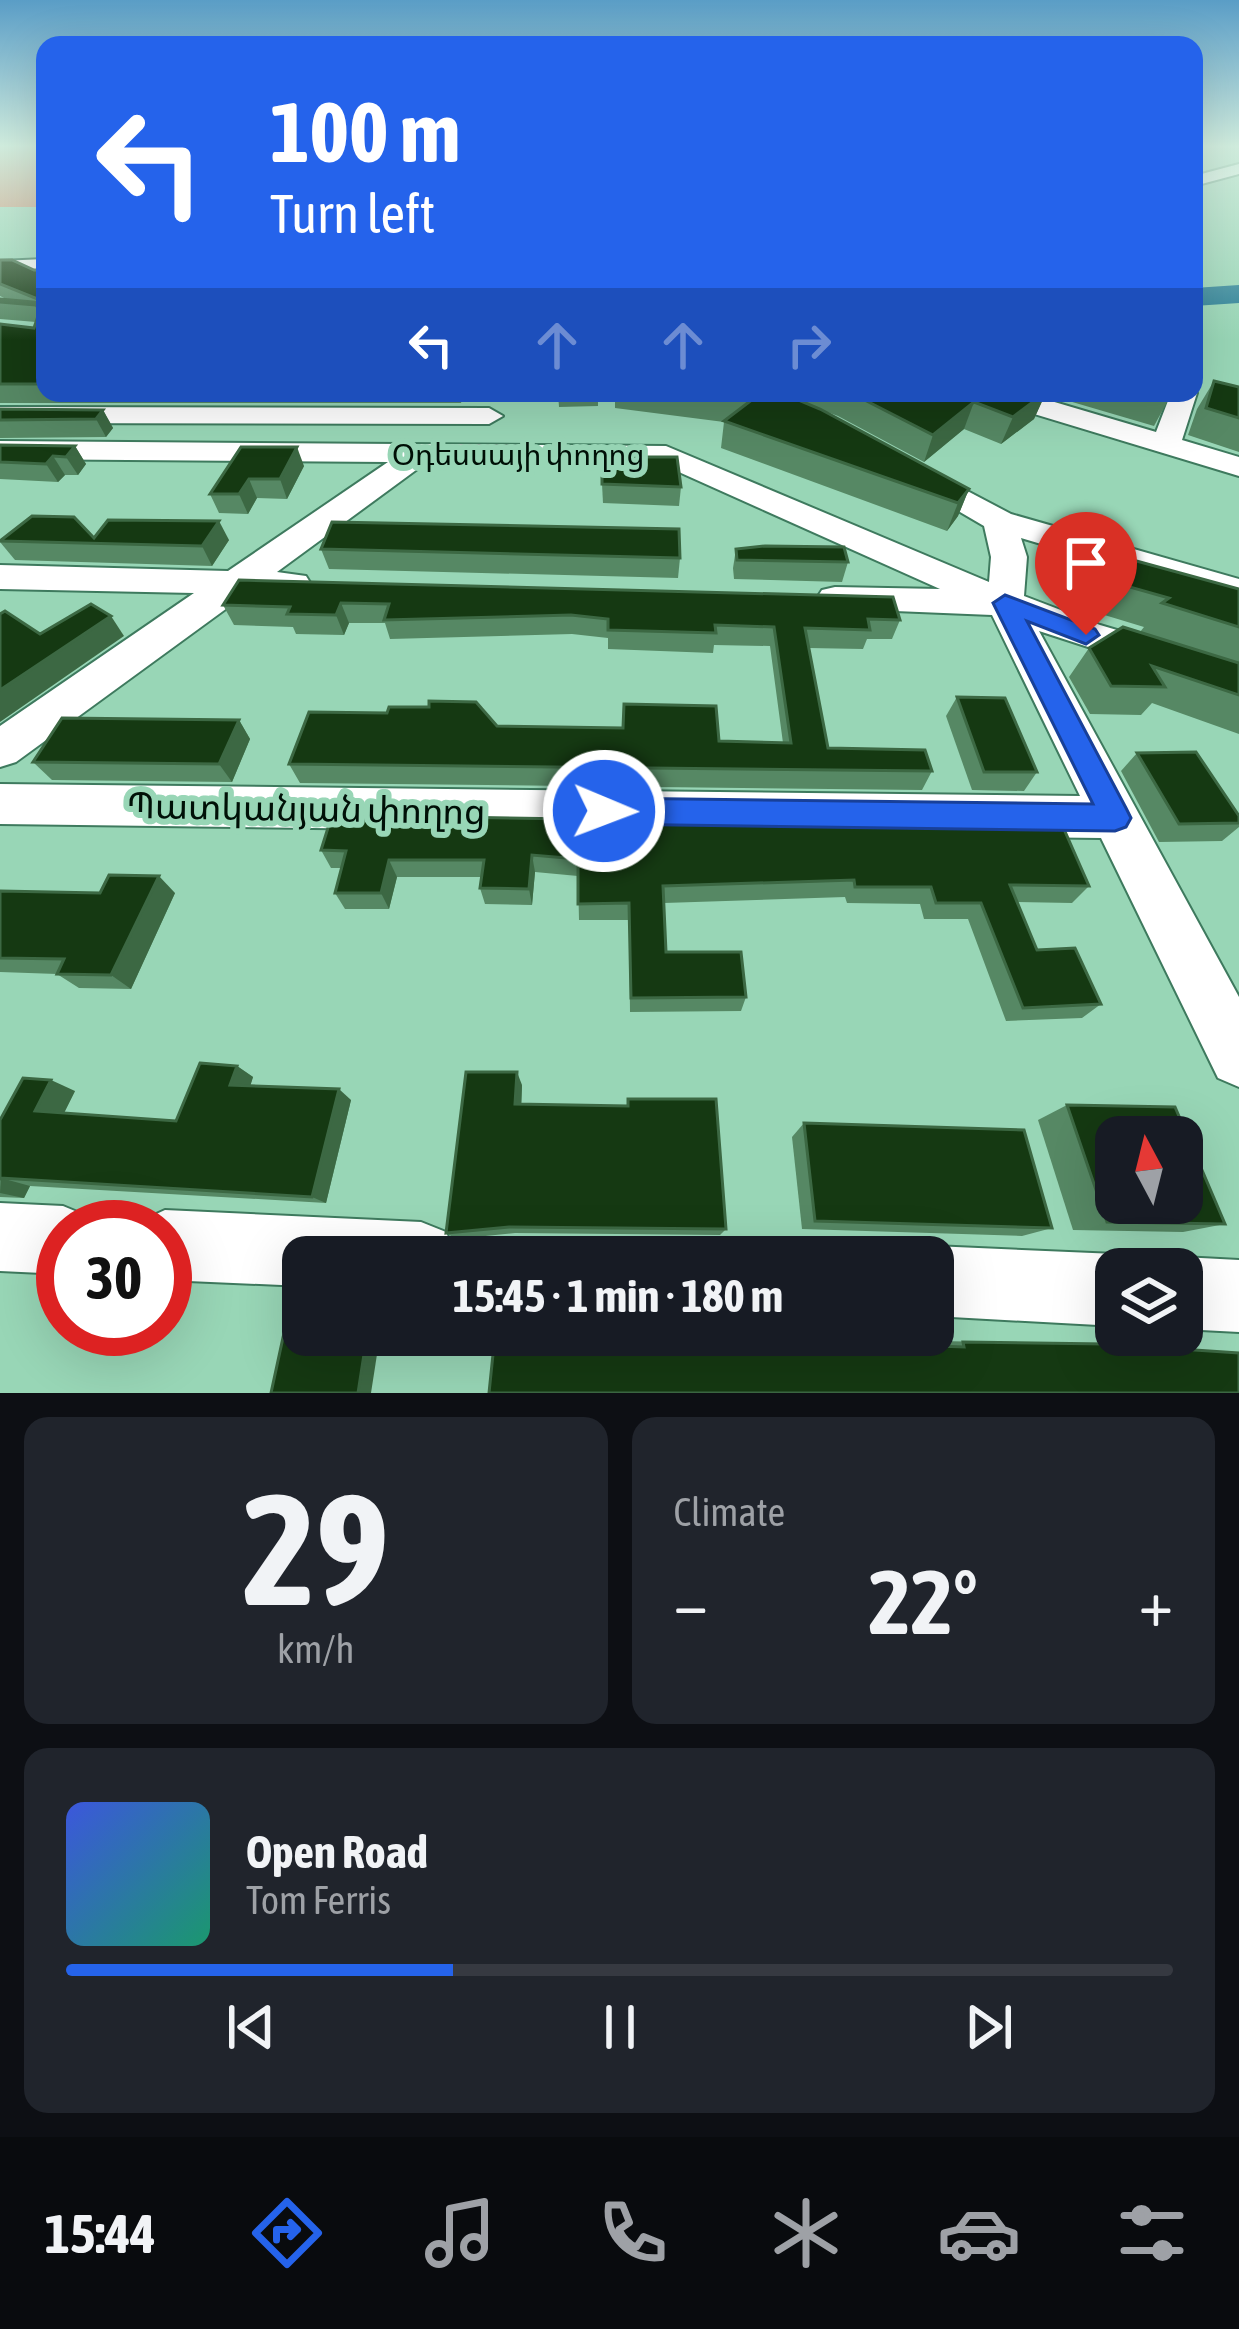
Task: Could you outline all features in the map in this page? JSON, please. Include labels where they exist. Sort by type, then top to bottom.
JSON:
[{"type":"street","points":[[0,247],[36,265]]},
{"type":"street","points":[[0,267],[36,265]]},
{"type":"street","points":[[1025,402],[1239,467]]},
{"type":"street","points":[[1166,445],[1181,402]]},
{"type":"street","points":[[490,453],[492,404]]},
{"type":"street","name":"Օդեսսայի փողոց","points":[[0,416],[492,404]]},
{"type":"street","name":"Օդեսսայի փողոց","points":[[0,450],[666,455],[1086,635],[1239,681]]},
{"type":"street","points":[[0,749],[418,455]]},
{"type":"street","points":[[883,455],[999,521],[1239,592]]},
{"type":"street","points":[[999,521],[1009,556],[1005,603],[1239,1057]]},
{"type":"street","points":[[4,580],[336,585]]},
{"type":"street","points":[[790,597],[1005,603]]},
{"type":"street","name":"Պատկանյան փողոց","points":[[0,804],[1115,818]]},
{"type":"street","points":[[0,1237],[36,1239]]},
{"type":"street","points":[[192,1246],[282,1250]]},
{"type":"street","points":[[954,1282],[1095,1289]]},
{"type":"street","points":[[1203,1294],[1239,1296]]},
{"type":"building","points":[[0,260],[12,260],[36,270],[36,298],[0,284]]},
{"type":"building","points":[[0,299],[36,305],[0,302]]},
{"type":"building","points":[[36,322],[36,384],[0,384],[0,324],[34,328]]},
{"type":"building","points":[[1214,381],[1239,387],[1239,418],[1206,408]]},
{"type":"building","points":[[749,402],[803,402],[969,489],[958,503],[724,421]]},
{"type":"building","points":[[869,402],[974,402],[933,435]]},
{"type":"building","points":[[974,402],[1033,402],[1013,417]]},
{"type":"building","points":[[0,409],[103,410],[96,419],[0,420]]},
{"type":"building","points":[[0,445],[75,446],[66,457],[53,456],[46,464],[0,462]]},
{"type":"building","points":[[241,447],[297,447],[280,479],[249,479],[239,494],[210,494]]},
{"type":"building","points":[[602,451],[628,451],[628,457],[677,457],[681,487],[602,484]]},
{"type":"building","points":[[32,516],[74,517],[94,538],[108,520],[219,521],[202,546],[0,541]]},
{"type":"building","points":[[332,522],[679,529],[680,558],[321,549]]},
{"type":"building","points":[[1078,545],[1239,589],[1239,627],[1162,603],[1169,598],[1073,571]]},
{"type":"building","points":[[844,547],[848,562],[737,560],[736,549]]},
{"type":"building","points":[[239,580],[893,597],[900,620],[868,619],[870,630],[805,628],[828,748],[925,750],[932,771],[289,764],[309,712],[387,713],[389,707],[429,707],[429,701],[476,702],[497,726],[623,728],[624,704],[716,706],[719,741],[791,743],[774,627],[715,625],[716,633],[608,630],[608,619],[571,615],[384,620],[389,604],[341,603],[336,615],[287,614],[290,607],[223,605]]},
{"type":"building","points":[[91,604],[111,616],[0,690],[0,614],[5,611],[40,634]]},
{"type":"building","points":[[1123,627],[1239,663],[1239,695],[1152,666],[1165,687],[1111,686],[1089,648]]},
{"type":"building","points":[[957,697],[1005,698],[1037,772],[984,772]]},
{"type":"building","points":[[62,718],[239,720],[219,764],[33,762]]},
{"type":"building","points":[[1196,752],[1239,816],[1239,823],[1179,824],[1137,753]]},
{"type":"building","points":[[332,815],[1063,827],[1089,886],[1010,885],[1037,950],[1075,948],[1101,1004],[1023,1008],[981,903],[936,903],[931,887],[855,887],[854,880],[663,886],[666,952],[741,952],[746,997],[631,998],[629,903],[578,904],[578,859],[532,855],[529,889],[480,888],[484,860],[389,860],[381,893],[335,893],[346,851],[321,850]]},
{"type":"building","points":[[109,875],[159,876],[111,975],[57,974],[64,959],[0,958],[0,891],[100,893]]},
{"type":"building","points":[[200,1063],[237,1066],[230,1085],[339,1089],[312,1197],[0,1180],[0,1120],[23,1078],[51,1080],[35,1111],[176,1121]]},
{"type":"building","points":[[466,1072],[517,1072],[515,1104],[628,1106],[628,1099],[716,1099],[726,1229],[509,1227],[446,1233]]},
{"type":"building","points":[[1067,1105],[1175,1107],[1179,1116],[1095,1116],[1095,1187]]},
{"type":"building","points":[[804,1123],[1024,1130],[1052,1228],[815,1221]]},
{"type":"building","points":[[1203,1173],[1225,1224],[1203,1224]]},
{"type":"building","points":[[282,1342],[282,1356],[364,1356],[358,1393],[271,1393]]},
{"type":"building","points":[[963,1342],[1095,1344],[1095,1356],[1239,1353],[1239,1393],[489,1393],[493,1356],[954,1356],[954,1347],[964,1347]]},
{"type":"waterway","points":[[1203,296],[1239,294]]},
{"type":"route","points":[[604,811],[1115,818],[1005,603],[1086,635]]}]
